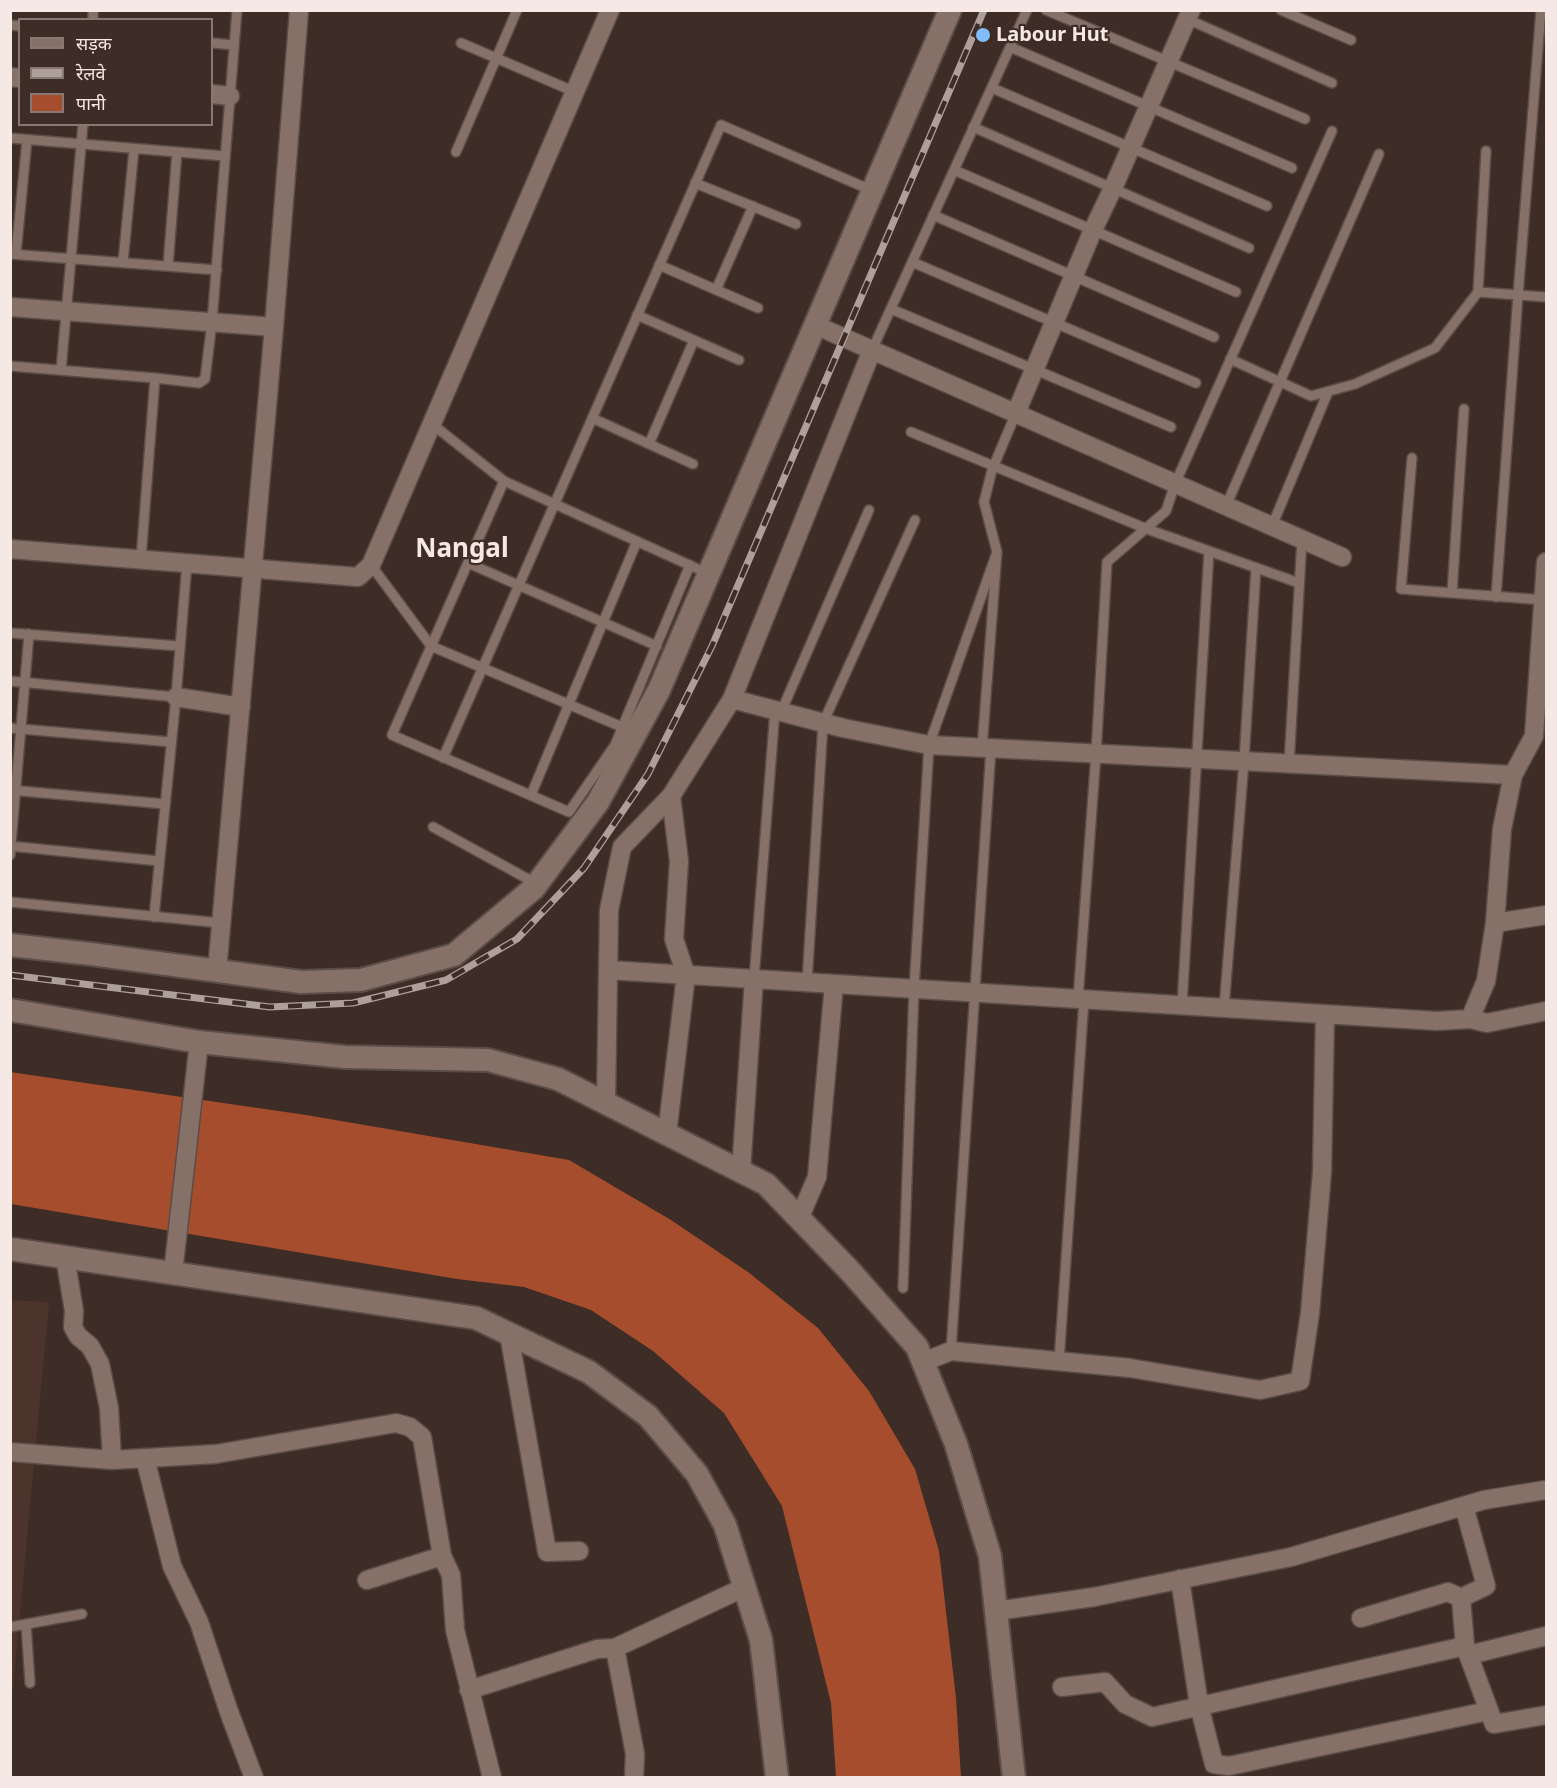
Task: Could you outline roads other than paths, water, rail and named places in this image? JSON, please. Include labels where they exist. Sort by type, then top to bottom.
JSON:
[{"type":"street","points":[[217,970],[274,327],[299,10]]},
{"type":"street","points":[[10,549],[358,576],[371,566],[610,10]]},
{"type":"street","points":[[10,945],[301,982],[361,980],[454,955],[537,884],[598,802],[659,690],[700,570],[815,325],[950,10]]},
{"type":"street","points":[[1016,413],[1093,230],[1189,15]]},
{"type":"street","points":[[213,94],[230,96]]},
{"type":"street","points":[[10,307],[274,327]]},
{"type":"street","points":[[815,325],[1342,557]]},
{"type":"street","points":[[606,1103],[609,910],[622,847],[671,796],[732,699],[872,350]]},
{"type":"street","points":[[1470,1019],[1486,981],[1494,923],[1502,829],[1513,775],[1533,736],[1544,635],[1546,562]]},
{"type":"street","points":[[176,697],[241,707]]},
{"type":"street","points":[[732,699],[823,723],[929,745],[1513,775]]},
{"type":"street","points":[[667,1134],[686,975],[674,939],[679,861],[671,796]]},
{"type":"street","points":[[1494,923],[1546,915]]},
{"type":"street","points":[[608,970],[1437,1021],[1470,1019],[1487,1023],[1546,1011]]},
{"type":"street","points":[[741,1171],[754,979]]},
{"type":"street","points":[[799,1219],[817,1177],[834,984]]},
{"type":"street","points":[[10,1010],[199,1042],[345,1057],[488,1060],[558,1079],[766,1184],[850,1271],[917,1347],[956,1444],[990,1556],[1014,1778]]},
{"type":"street","points":[[923,1362],[951,1351],[1130,1368],[1260,1390],[1300,1381],[1310,1313],[1322,1172],[1325,1014]]},
{"type":"street","points":[[173,1273],[199,1042]]},
{"type":"street","points":[[10,1249],[476,1318],[589,1372],[648,1416],[697,1474],[725,1525],[761,1640],[777,1778]]},
{"type":"street","points":[[65,1257],[74,1311],[73,1327],[78,1336],[90,1346],[100,1364],[109,1408],[112,1460]]},
{"type":"street","points":[[509,1334],[547,1552],[579,1551]]},
{"type":"street","points":[[10,1452],[112,1460],[216,1454],[396,1423],[410,1427],[422,1437],[442,1556],[451,1575],[455,1630],[492,1778]]},
{"type":"street","points":[[145,1458],[172,1566],[199,1622],[254,1778]]},
{"type":"street","points":[[996,1611],[1094,1597],[1292,1557],[1484,1500],[1545,1490]]},
{"type":"street","points":[[1461,1598],[1486,1586],[1464,1506]]},
{"type":"street","points":[[367,1580],[442,1556]]},
{"type":"street","points":[[1180,1579],[1199,1705],[1214,1764],[1229,1766],[1488,1711]]},
{"type":"street","points":[[469,1690],[597,1649],[615,1648],[745,1587]]},
{"type":"street","points":[[1361,1618],[1448,1592],[1461,1598]]},
{"type":"street","points":[[1461,1598],[1467,1651],[1494,1724],[1546,1715]]},
{"type":"street","points":[[1062,1687],[1105,1682],[1125,1704],[1152,1717],[1199,1705],[1546,1636]]},
{"type":"street","points":[[615,1648],[635,1754],[634,1778]]},
{"type":"lane","points":[[10,366],[199,383],[205,379],[217,270],[237,10]]},
{"type":"lane","points":[[456,152],[517,10]]},
{"type":"lane","points":[[872,350],[1027,10]]},
{"type":"lane","points":[[1046,10],[1305,119]]},
{"type":"lane","points":[[1281,10],[1351,40]]},
{"type":"lane","points":[[1496,597],[1541,10]]},
{"type":"lane","points":[[1189,15],[1332,83]]},
{"type":"lane","points":[[213,43],[234,45]]},
{"type":"lane","points":[[461,43],[575,92]]},
{"type":"lane","points":[[1010,47],[1292,168]]},
{"type":"lane","points":[[992,88],[1267,206]]},
{"type":"lane","points":[[443,758],[721,125],[873,190]]},
{"type":"lane","points":[[61,370],[83,126]]},
{"type":"lane","points":[[973,127],[1249,248]]},
{"type":"lane","points":[[1059,1361],[1107,562],[1166,512],[1175,484],[1332,131]]},
{"type":"lane","points":[[10,138],[225,156]]},
{"type":"lane","points":[[27,140],[13,254],[217,270]]},
{"type":"lane","points":[[123,262],[134,149]]},
{"type":"lane","points":[[1230,359],[1311,396],[1355,384],[1435,348],[1478,292],[1486,151]]},
{"type":"lane","points":[[168,266],[177,152]]},
{"type":"lane","points":[[1226,506],[1379,154]]},
{"type":"lane","points":[[954,170],[1236,292]]},
{"type":"lane","points":[[695,183],[796,224]]},
{"type":"lane","points":[[716,290],[753,207]]},
{"type":"lane","points":[[933,215],[1214,337]]},
{"type":"lane","points":[[912,262],[1196,383]]},
{"type":"lane","points":[[659,265],[758,308]]},
{"type":"lane","points":[[1478,292],[1546,297]]},
{"type":"lane","points":[[891,309],[1171,427]]},
{"type":"lane","points":[[638,315],[739,360]]},
{"type":"lane","points":[[649,444],[694,340]]},
{"type":"lane","points":[[141,560],[156,378]]},
{"type":"lane","points":[[1272,526],[1328,392]]},
{"type":"lane","points":[[1452,593],[1464,409]]},
{"type":"lane","points":[[951,1351],[975,992],[997,552],[984,502],[993,466],[1016,413]]},
{"type":"lane","points":[[592,418],[693,464]]},
{"type":"lane","points":[[432,424],[504,481],[700,570],[657,646],[615,745],[569,812],[392,735],[504,481]]},
{"type":"lane","points":[[911,432],[1147,529],[1299,583]]},
{"type":"lane","points":[[1412,458],[1401,589],[1544,600]]},
{"type":"lane","points":[[754,979],[778,711],[869,510]]},
{"type":"lane","points":[[807,982],[823,723],[915,520]]},
{"type":"lane","points":[[1289,764],[1302,539]]},
{"type":"lane","points":[[531,795],[637,541]]},
{"type":"lane","points":[[1182,1005],[1209,551]]},
{"type":"lane","points":[[903,1288],[914,989],[929,745],[997,552]]},
{"type":"lane","points":[[154,917],[187,563]]},
{"type":"lane","points":[[468,563],[657,646]]},
{"type":"lane","points":[[371,566],[431,646],[622,728]]},
{"type":"lane","points":[[1224,1008],[1244,761],[1256,568]]},
{"type":"lane","points":[[10,633],[179,646]]},
{"type":"lane","points":[[10,855],[13,790],[30,634]]},
{"type":"lane","points":[[10,681],[176,697]]},
{"type":"lane","points":[[10,728],[171,742]]},
{"type":"lane","points":[[13,790],[165,804]]},
{"type":"lane","points":[[433,827],[537,884]]},
{"type":"lane","points":[[11,846],[159,861]]},
{"type":"lane","points":[[10,902],[221,923]]},
{"type":"lane","points":[[10,1627],[82,1614]]},
{"type":"lane","points":[[26,1624],[30,1683]]},
{"type":"water","points":[[10,1072],[306,1115],[569,1160],[671,1220],[748,1272],[818,1328],[869,1391],[915,1469],[939,1551],[956,1698],[961,1777],[836,1777],[831,1703],[782,1506],[724,1413],[653,1351],[591,1310],[524,1287],[457,1279],[11,1204]]},
{"type":"railway","points":[[10,975],[270,1007],[353,1003],[446,980],[517,939],[584,868],[648,774],[712,646],[984,10]]},
{"type":"place","name":"Labour Hut","points":[[983,35]]},
{"type":"district","name":"Nangal","points":[[462,550]]}]
